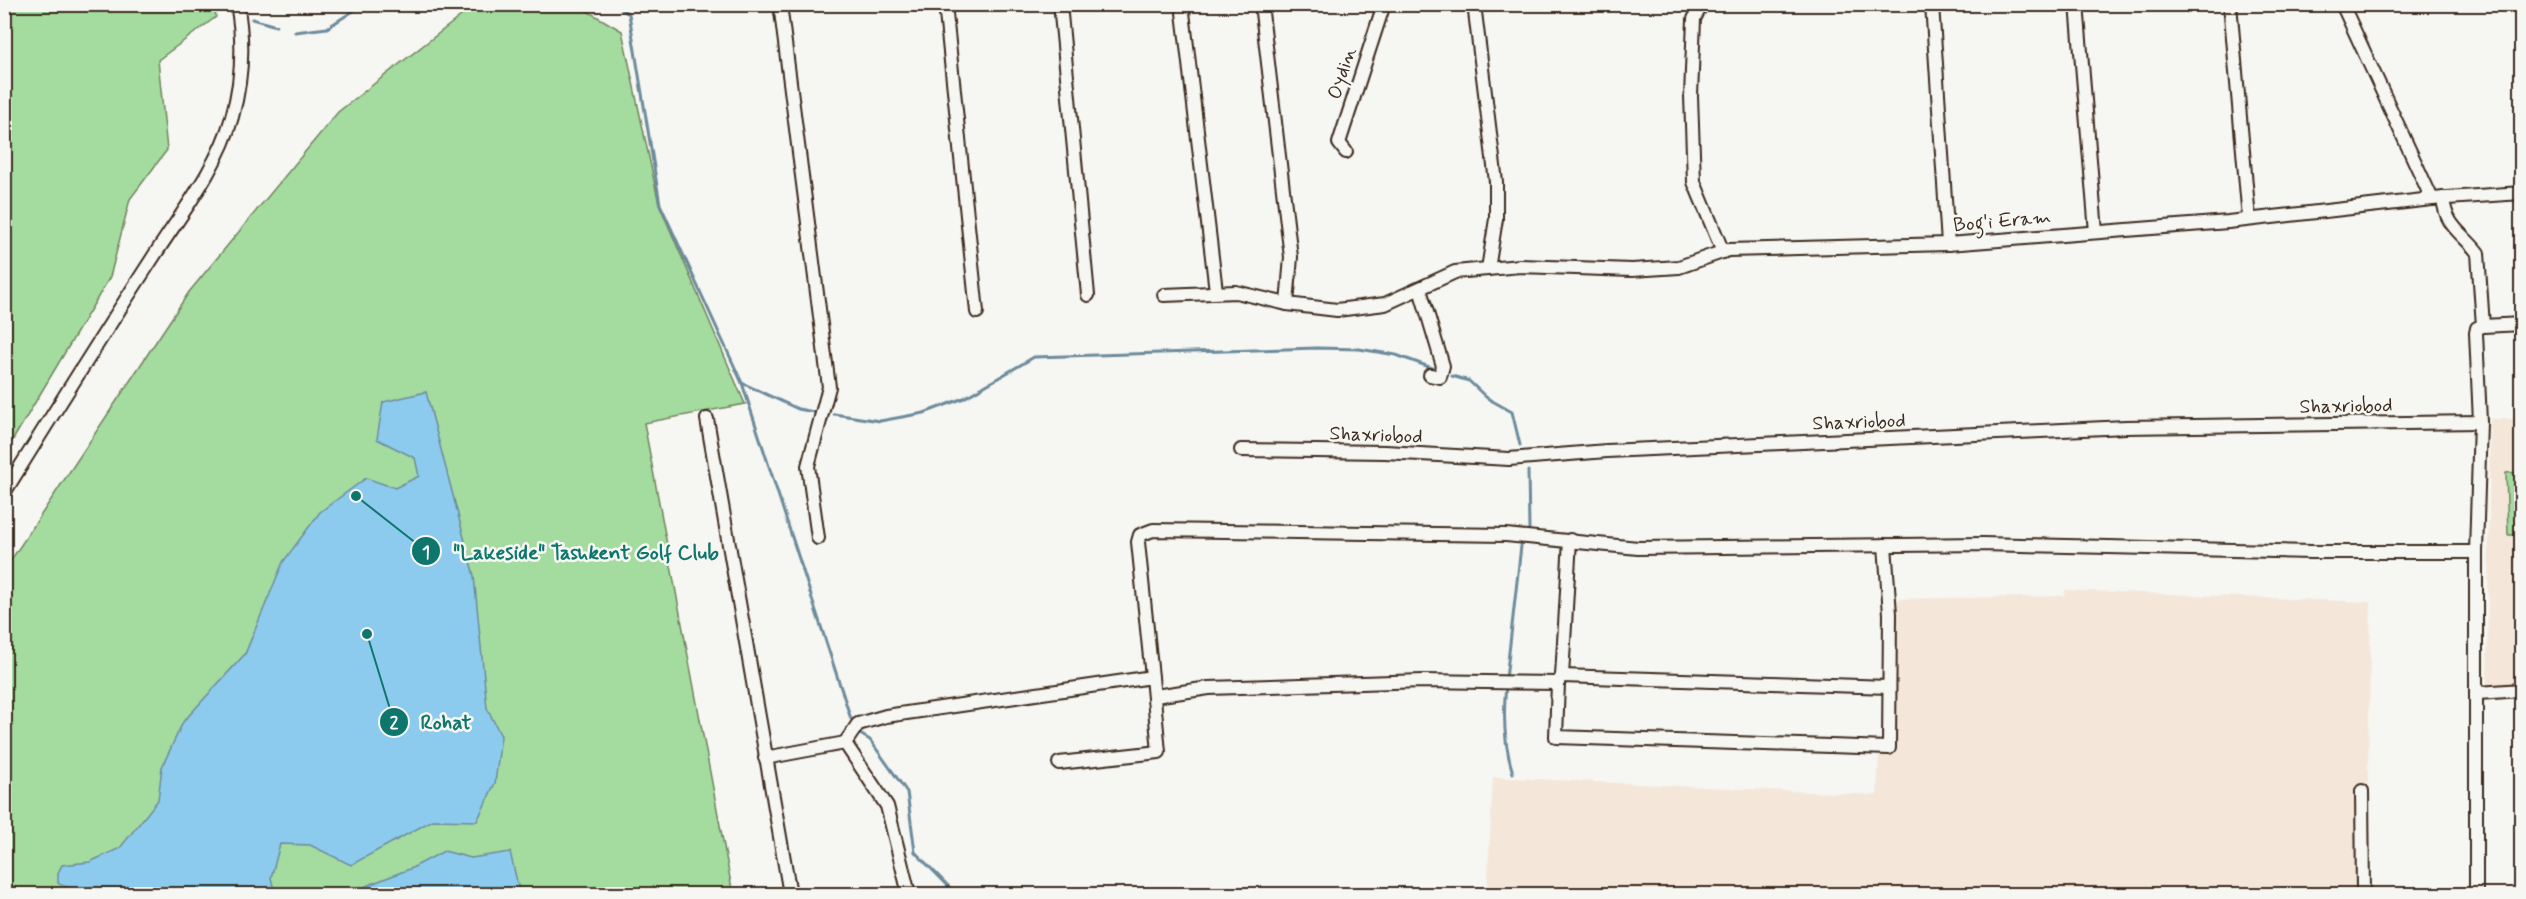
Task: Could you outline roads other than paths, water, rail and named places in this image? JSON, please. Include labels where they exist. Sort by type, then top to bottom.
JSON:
[{"type":"street","points":[[4,493],[192,196],[225,136],[232,117],[239,74],[241,28],[237,4]]},
{"type":"street","points":[[780,4],[829,387],[808,466],[818,538]]},
{"type":"street","points":[[945,4],[977,312]]},
{"type":"street","points":[[1060,4],[1088,295]]},
{"type":"street","points":[[1182,4],[1216,291]]},
{"type":"street","points":[[1261,4],[1291,257],[1287,304]]},
{"type":"street","name":"Oydin","points":[[1347,152],[1339,143],[1384,4]]},
{"type":"street","points":[[1474,4],[1496,182],[1496,219],[1488,269]]},
{"type":"street","points":[[1702,4],[1694,19],[1691,99],[1694,182],[1723,252]]},
{"type":"street","points":[[1932,4],[1948,244]]},
{"type":"street","points":[[2077,4],[2096,232]]},
{"type":"street","points":[[2230,4],[2249,219]]},
{"type":"street","points":[[2342,4],[2451,226],[2478,253],[2483,326]]},
{"type":"street","name":"Bog'i Eram","points":[[1164,295],[1216,291],[1236,292],[1287,304],[1337,310],[1385,304],[1455,272],[1520,266],[1632,270],[1667,268],[1679,267],[1723,252],[1948,244],[2249,219],[2522,192]]},
{"type":"street","points":[[1420,289],[1443,366],[1440,377],[1430,375]]},
{"type":"street","points":[[2476,894],[2478,693],[2476,552],[2480,422],[2476,328],[2522,324]]},
{"type":"street","points":[[707,419],[790,894]]},
{"type":"street","name":"Shaxriobod","points":[[1241,450],[1386,452],[1509,459],[1607,451],[2126,428],[2480,422]]},
{"type":"street","points":[[1059,763],[1159,752],[1138,542],[1140,535],[1148,531],[1276,530],[1506,535],[1638,548],[1834,548],[1885,545],[2140,547],[2311,552],[2476,552]]},
{"type":"street","points":[[1570,540],[1556,737],[1889,748],[1890,614],[1885,545]]},
{"type":"street","points":[[765,758],[845,742],[858,724],[886,716],[1152,677]]},
{"type":"street","points":[[1155,696],[1209,688],[1560,679],[1889,687]]},
{"type":"street","points":[[2478,693],[2522,690]]},
{"type":"street","points":[[845,742],[887,806],[909,894]]},
{"type":"street","points":[[2362,791],[2364,894]]},
{"type":"water","points":[[426,392],[474,576],[487,708],[501,736],[495,783],[477,821],[433,820],[351,865],[310,845],[280,844],[271,878],[275,894],[126,894],[95,892],[58,883],[58,873],[62,865],[90,862],[120,848],[158,800],[162,767],[183,722],[245,654],[283,562],[320,512],[366,478],[395,488],[419,476],[415,458],[377,439],[383,402]]},
{"type":"water","points":[[444,851],[471,858],[510,852],[520,894],[358,894],[366,886],[412,868]]},
{"type":"waterway","points":[[295,32],[327,28],[364,4]]},
{"type":"waterway","points":[[614,4],[629,14],[660,204],[742,383],[851,719]]},
{"type":"waterway","points":[[252,19],[276,26]]},
{"type":"waterway","points":[[834,414],[880,421],[924,413],[964,398],[1034,357],[1317,348],[1359,349],[1396,355],[1435,369]]},
{"type":"waterway","points":[[1452,376],[1469,381],[1487,398],[1512,412],[1520,445]]},
{"type":"waterway","points":[[742,383],[798,409],[814,412]]},
{"type":"waterway","points":[[1528,471],[1529,530]]},
{"type":"waterway","points":[[1506,679],[1521,546]]},
{"type":"waterway","points":[[1506,685],[1505,729],[1513,773]]},
{"type":"waterway","points":[[860,734],[870,740],[907,792],[915,852],[956,894]]},
{"type":"place","name":"\"Lakeside\" Tashkent Golf Club","points":[[356,496]]},
{"type":"place","name":"Rohat","points":[[367,634]]}]
